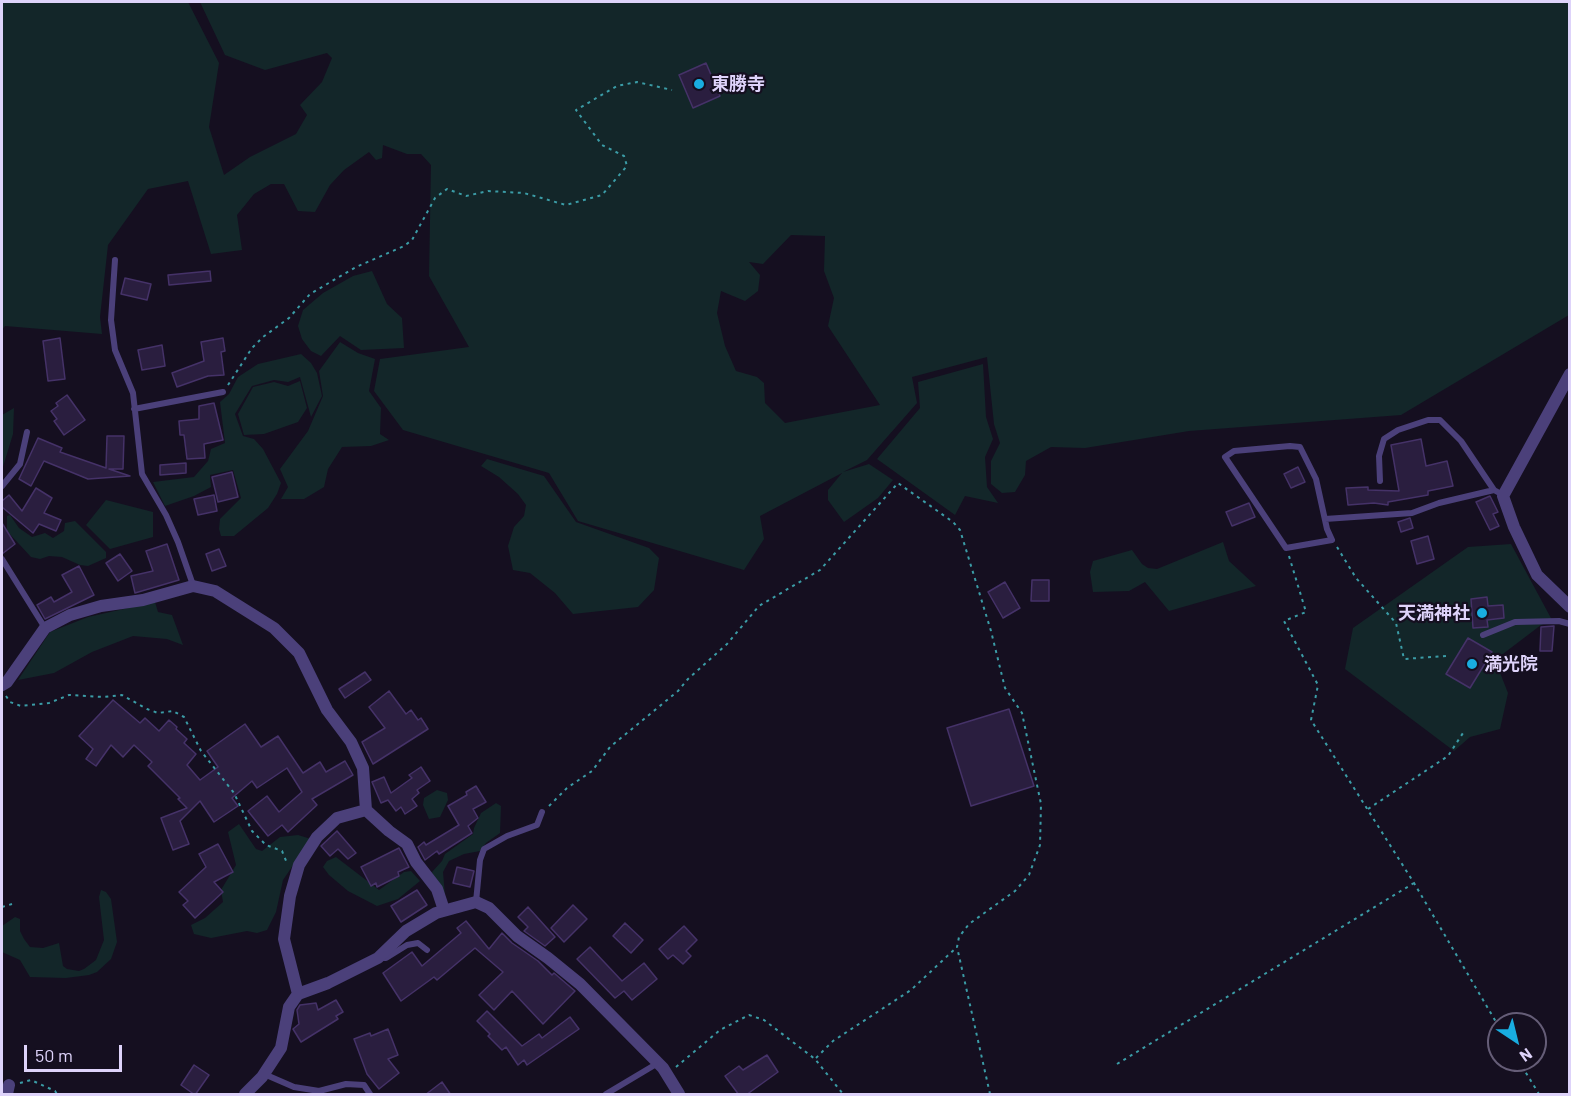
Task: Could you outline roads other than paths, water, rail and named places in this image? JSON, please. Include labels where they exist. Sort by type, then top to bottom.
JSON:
[{"type":"street","points":[[1569,374],[1498,493],[1537,575],[1569,607]]},
{"type":"street","points":[[2,685],[7,682],[45,628],[70,615],[101,606],[143,600],[193,586],[215,591],[274,628],[299,653],[327,710],[351,742],[363,768],[366,810],[407,844],[416,862],[437,889],[444,910]]},
{"type":"street","points":[[298,994],[284,939],[290,896],[299,865],[317,837],[337,818],[366,810]]},
{"type":"street","points":[[245,1095],[264,1074],[281,1048],[289,1007],[298,994],[328,983],[378,958],[406,932],[436,913],[476,902],[489,908],[517,936],[580,984],[658,1063],[679,1095]]},
{"type":"lane","points":[[115,260],[111,320],[115,350],[133,393],[142,474],[166,515],[193,586]]},
{"type":"lane","points":[[134,409],[223,392]]},
{"type":"lane","points":[[1325,519],[1412,513],[1439,503],[1498,493],[1461,441],[1440,420],[1428,420],[1398,430],[1384,439],[1379,456],[1380,481]]},
{"type":"lane","points":[[2,486],[20,464],[27,432]]},
{"type":"lane","points":[[1300,447],[1316,479],[1325,519],[1332,540],[1286,548],[1225,457],[1234,451],[1300,447]]},
{"type":"lane","points":[[2,559],[45,628]]},
{"type":"lane","points":[[1483,635],[1515,621],[1559,621],[1569,624]]},
{"type":"lane","points":[[476,902],[480,860],[484,849],[507,836],[537,825],[542,812]]},
{"type":"lane","points":[[378,958],[386,958],[407,945],[418,943],[427,950]]},
{"type":"lane","points":[[606,1095],[658,1063]]},
{"type":"lane","points":[[264,1074],[294,1087],[319,1091],[346,1084],[364,1085],[370,1095]]},
{"type":"place","name":"東勝寺","points":[[699,84]]},
{"type":"place","name":"天満神社","points":[[1482,613]]},
{"type":"place","name":"満光院","points":[[1472,664]]}]
